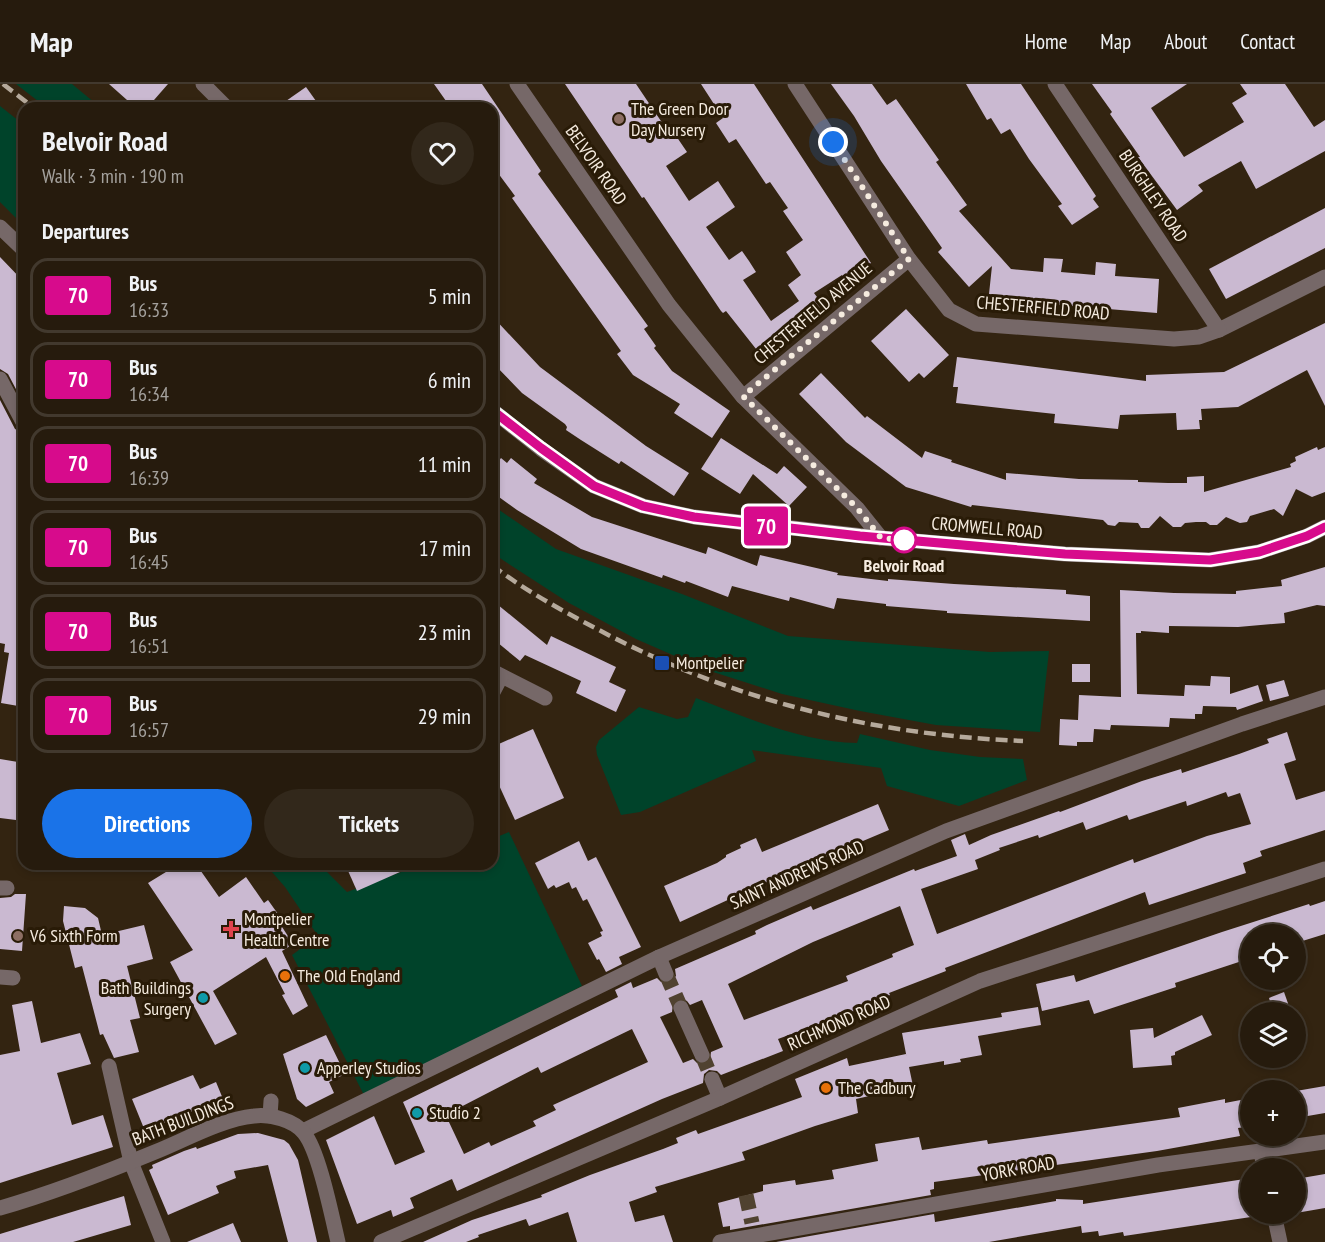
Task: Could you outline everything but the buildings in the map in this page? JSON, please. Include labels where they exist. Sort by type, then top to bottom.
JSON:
[{"type":"street","points":[[203,84],[219,90]]},
{"type":"street","name":"BELVOIR ROAD","points":[[517,84],[669,305],[743,396],[857,508],[881,538]]},
{"type":"street","name":"CHESTERFIELD ROAD","points":[[795,84],[909,259],[949,310],[976,324],[1174,339],[1199,337],[1219,330],[1325,277]]},
{"type":"street","name":"BURGHLEY ROAD","points":[[1055,84],[1219,330]]},
{"type":"street","points":[[0,227],[18,244]]},
{"type":"street","name":"CHESTERFIELD AVENUE","points":[[743,396],[909,259]]},
{"type":"street","points":[[0,379],[18,413]]},
{"type":"street","name":"CROMWELL ROAD","points":[[498,415],[594,486],[643,506],[694,517],[881,538],[1065,554],[1210,560],[1259,552],[1307,536],[1325,527]]},
{"type":"street","points":[[498,675],[545,698]]},
{"type":"street","name":"SAINT ANDREWS ROAD","points":[[303,1131],[659,957],[946,831],[1242,723],[1325,697]]},
{"type":"street","name":"RICHMOND ROAD","points":[[381,1242],[720,1098],[980,981],[1325,869]]},
{"type":"street","points":[[659,957],[666,974]]},
{"type":"street","points":[[681,1008],[702,1055]]},
{"type":"street","points":[[109,1066],[131,1162],[163,1242]]},
{"type":"street","points":[[712,1079],[720,1098]]},
{"type":"street","name":"BATH BUILDINGS","points":[[0,1208],[43,1196],[231,1121],[253,1116],[270,1108],[280,1119],[303,1131]]},
{"type":"street","points":[[303,1131],[309,1140],[321,1177],[338,1242]]},
{"type":"street","name":"YORK ROAD","points":[[720,1242],[754,1229],[1158,1165],[1325,1142]]},
{"type":"street","points":[[1261,1152],[1262,1158]]},
{"type":"street","points":[[1276,1224],[1280,1242]]},
{"type":"green space","points":[[16,84],[72,84],[94,102],[39,102]]},
{"type":"green space","points":[[0,106],[18,120],[18,220],[0,202]]},
{"type":"green space","points":[[498,509],[556,549],[682,594],[788,636],[990,652],[1049,651],[1040,732],[936,725],[782,694],[707,670],[636,639],[569,603],[498,557]]},
{"type":"green space","points":[[696,698],[775,728],[836,742],[857,743],[860,734],[930,750],[980,757],[1023,759],[1027,780],[959,806],[887,786],[881,768],[752,750],[756,761],[640,812],[621,815],[597,755],[596,747],[599,740],[639,707],[677,719],[688,717]]},
{"type":"green space","points":[[509,832],[582,986],[364,1095],[292,955],[318,936],[285,887],[270,870],[325,870],[347,892],[407,870],[498,870],[498,837]]},
{"type":"tunnel","points":[[666,974],[681,1008]]},
{"type":"tunnel","points":[[702,1055],[712,1079]]},
{"type":"tunnel","points":[[746,1195],[752,1223]]},
{"type":"railway","points":[[3,84],[26,102]]},
{"type":"railway","points":[[498,570],[556,607],[647,654],[699,676],[751,694],[857,722],[912,731],[1023,741]]},
{"type":"bus line","name":"70","points":[[498,415],[594,486],[643,506],[694,517],[860,536],[1065,554],[1210,560],[1259,552],[1307,536],[1325,527]]},
{"type":"place","name":"The Green Door Day Nursery","points":[[619,119]]},
{"type":"place","name":"Belvoir Road","points":[[904,540]]},
{"type":"place","name":"Montpelier","points":[[662,663]]},
{"type":"place","name":"Montpelier Health Centre","points":[[231,929]]},
{"type":"place","name":"V6 Sixth Form","points":[[18,936]]},
{"type":"place","name":"The Old England","points":[[285,976]]},
{"type":"place","name":"Bath Buildings Surgery","points":[[203,998]]},
{"type":"place","name":"Apperley Studios","points":[[305,1068]]},
{"type":"place","name":"The Cadbury","points":[[826,1088]]},
{"type":"place","name":"Studio 2","points":[[417,1113]]},
{"type":"route","points":[[833,142],[909,259],[743,396],[857,508],[881,538],[906,540],[904,540]]}]
